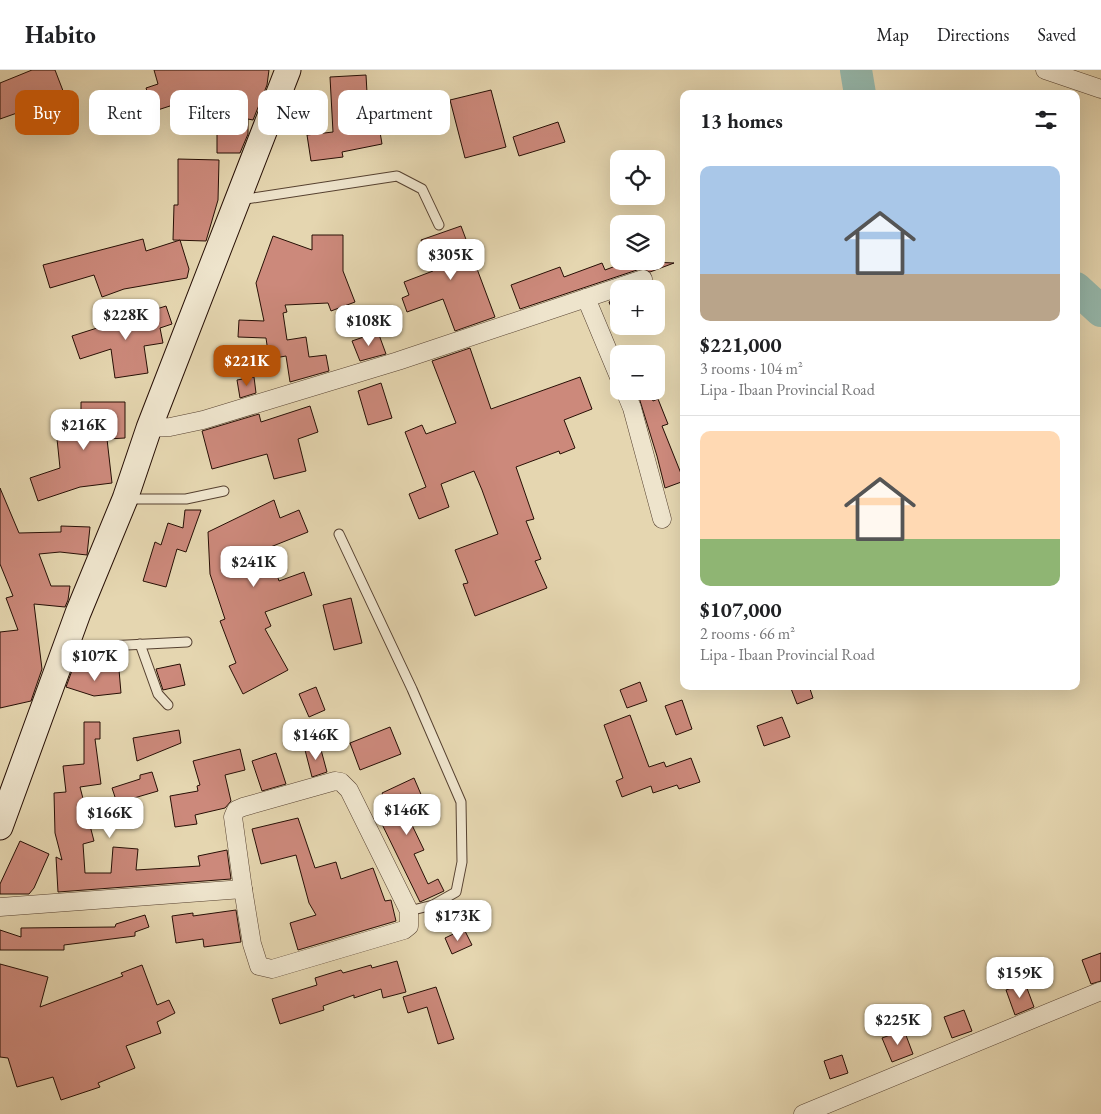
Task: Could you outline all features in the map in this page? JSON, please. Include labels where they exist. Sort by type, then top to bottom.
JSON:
[{"type":"main road","points":[[0,827],[64,648],[125,500],[150,428],[288,70]]},
{"type":"street","points":[[1044,70],[1101,89]]},
{"type":"street","points":[[150,428],[170,427],[203,420],[398,361],[643,279]]},
{"type":"street","points":[[586,298],[610,355]]},
{"type":"street","points":[[629,400],[662,519]]},
{"type":"street","points":[[335,781],[341,782],[349,790],[409,911],[409,926],[404,930],[272,969],[259,966],[256,959],[243,889],[233,816],[236,810],[335,781]]},
{"type":"street","points":[[0,907],[243,889]]},
{"type":"street","points":[[803,1114],[1101,991]]},
{"type":"lane","points":[[238,200],[397,176],[422,190],[439,225]]},
{"type":"lane","points":[[125,500],[186,500],[224,491]]},
{"type":"lane","points":[[338,534],[412,689],[461,802],[462,862],[456,892],[433,905],[409,911]]},
{"type":"lane","points":[[64,648],[187,642]]},
{"type":"lane","points":[[140,644],[158,694],[168,706]]},
{"type":"building","points":[[32,70],[55,70],[63,90],[15,90],[15,114],[0,119],[0,83]]},
{"type":"building","points":[[154,70],[269,70],[265,90],[258,90],[258,108],[253,120],[248,119],[248,90],[170,90],[170,106],[160,109],[160,90],[147,90],[146,88],[158,84]]},
{"type":"building","points":[[366,75],[367,90],[338,90],[338,135],[380,135],[382,144],[342,152],[343,157],[311,161],[307,135],[328,135],[328,133],[333,132],[330,77]]},
{"type":"building","points":[[491,90],[506,147],[465,158],[450,100]]},
{"type":"building","points":[[558,122],[565,142],[519,156],[513,137]]},
{"type":"building","points":[[217,135],[248,135],[240,153],[217,153]]},
{"type":"building","points":[[178,159],[219,160],[218,200],[206,241],[173,240],[174,205],[178,205]]},
{"type":"building","points":[[461,226],[495,317],[455,331],[443,299],[407,312],[402,298],[409,295],[404,282],[433,271],[421,240]]},
{"type":"building","points":[[312,235],[343,235],[343,271],[355,302],[331,311],[328,303],[285,305],[287,312],[283,313],[287,340],[306,337],[309,357],[326,355],[329,371],[290,382],[286,356],[269,359],[266,338],[238,337],[239,320],[264,321],[256,283],[273,236],[312,250]]},
{"type":"building","points":[[143,239],[146,251],[180,240],[189,269],[187,278],[124,289],[102,297],[94,275],[50,288],[43,265]]},
{"type":"building","points":[[602,263],[605,270],[610,268],[610,270],[637,270],[520,309],[511,285],[560,267],[564,277]]},
{"type":"building","points":[[665,263],[674,263],[665,266]]},
{"type":"building","points":[[166,306],[172,324],[160,328],[163,343],[144,346],[148,373],[115,378],[111,349],[80,359],[72,336]]},
{"type":"building","points":[[378,332],[386,354],[360,361],[352,341]]},
{"type":"building","points":[[470,348],[491,409],[580,377],[592,409],[564,420],[575,448],[560,454],[559,451],[516,467],[534,519],[526,521],[541,559],[535,561],[547,588],[475,616],[463,584],[468,583],[455,550],[498,534],[482,490],[474,471],[441,484],[449,507],[419,519],[409,494],[426,487],[405,432],[422,425],[426,434],[456,423],[432,361]]},
{"type":"building","points":[[254,377],[256,393],[240,398],[237,380]]},
{"type":"building","points":[[381,383],[392,418],[368,425],[358,391]]},
{"type":"building","points":[[640,400],[658,400],[668,424],[662,426],[680,471],[680,482],[665,488]]},
{"type":"building","points":[[81,402],[125,402],[125,438],[107,439],[112,483],[80,487],[38,501],[30,478],[60,468],[56,429],[81,426]]},
{"type":"building","points":[[310,406],[318,432],[298,439],[306,471],[274,479],[267,454],[212,469],[202,431],[259,414],[261,422]]},
{"type":"building","points":[[0,488],[19,533],[61,532],[61,526],[90,527],[87,555],[60,552],[39,554],[51,586],[70,586],[68,600],[65,607],[34,604],[42,669],[31,701],[0,708],[0,632],[18,630],[6,598],[13,596],[0,564]]},
{"type":"building","points":[[274,500],[280,518],[299,510],[308,532],[268,548],[279,581],[304,572],[312,595],[265,612],[271,626],[265,629],[288,670],[243,694],[229,666],[236,663],[220,621],[225,619],[210,574],[208,532]]},
{"type":"building","points":[[185,510],[201,510],[186,552],[177,549],[166,587],[143,581],[155,542],[161,545],[168,523],[183,528]]},
{"type":"building","points":[[351,598],[362,643],[334,650],[323,605]]},
{"type":"building","points":[[180,664],[185,685],[163,690],[156,669]]},
{"type":"building","points":[[74,665],[94,672],[119,670],[121,693],[94,696],[66,687]]},
{"type":"building","points":[[640,682],[647,701],[627,708],[620,690]]},
{"type":"building","points":[[316,687],[325,710],[309,717],[299,694]]},
{"type":"building","points":[[792,690],[810,690],[813,698],[797,704]]},
{"type":"building","points":[[682,700],[692,729],[676,735],[665,706]]},
{"type":"building","points":[[630,715],[649,767],[664,762],[666,767],[691,758],[700,782],[679,789],[677,785],[653,793],[651,786],[622,797],[616,781],[623,778],[604,725]]},
{"type":"building","points":[[782,717],[790,737],[764,746],[757,726]]},
{"type":"building","points":[[84,722],[100,722],[100,739],[95,739],[101,784],[80,787],[94,841],[83,844],[85,873],[111,873],[113,847],[138,849],[136,870],[200,866],[198,856],[227,850],[231,879],[58,892],[56,857],[62,860],[55,833],[54,793],[66,792],[63,766],[84,764]]},
{"type":"building","points":[[390,727],[401,754],[360,770],[350,743]]},
{"type":"building","points":[[179,730],[181,743],[137,761],[133,738]]},
{"type":"building","points":[[320,746],[327,772],[312,777],[305,750]]},
{"type":"building","points":[[240,749],[245,770],[225,775],[231,801],[225,808],[195,815],[197,824],[175,827],[170,796],[198,791],[197,786],[200,785],[193,761]]},
{"type":"building","points":[[276,753],[286,784],[262,791],[252,761]]},
{"type":"building","points":[[152,772],[158,791],[117,803],[112,788],[140,779],[140,775]]},
{"type":"building","points":[[414,778],[423,799],[409,806],[416,820],[411,823],[424,850],[414,854],[428,884],[438,879],[444,891],[420,902],[378,816],[391,810],[382,793]]},
{"type":"building","points":[[298,818],[315,868],[336,862],[341,879],[373,868],[385,901],[391,900],[396,921],[298,950],[290,923],[316,915],[309,903],[296,855],[261,864],[252,829]]},
{"type":"building","points":[[20,841],[49,854],[34,888],[29,894],[0,894],[0,884]]},
{"type":"building","points":[[236,910],[241,942],[204,947],[203,939],[176,943],[172,916],[193,913],[193,916]]},
{"type":"building","points":[[145,915],[149,927],[135,932],[135,936],[64,945],[64,950],[0,950],[0,930],[21,937],[21,928],[115,927],[116,924]]},
{"type":"building","points":[[464,929],[472,945],[452,954],[445,938]]},
{"type":"building","points":[[1101,953],[1101,981],[1091,984],[1082,960]]},
{"type":"building","points":[[397,961],[406,992],[383,998],[381,989],[354,998],[354,995],[323,1006],[324,1010],[280,1024],[272,999],[317,985],[315,978],[341,970],[343,973],[371,965],[372,968]]},
{"type":"building","points":[[0,964],[48,977],[40,1007],[123,976],[121,973],[142,965],[157,1005],[169,1000],[175,1013],[157,1022],[161,1033],[126,1046],[135,1068],[98,1083],[100,1087],[61,1100],[53,1077],[17,1087],[8,1058],[0,1057]]},
{"type":"building","points":[[1025,983],[1034,1007],[1015,1015],[1006,990]]},
{"type":"building","points":[[436,987],[454,1039],[438,1044],[427,1007],[408,1013],[403,997]]},
{"type":"building","points":[[964,1010],[972,1031],[952,1038],[944,1017]]},
{"type":"building","points":[[904,1030],[913,1054],[892,1062],[882,1038]]},
{"type":"building","points":[[842,1055],[848,1073],[830,1079],[824,1061]]},
{"type":"waterway","points":[[856,70],[859,90]]},
{"type":"waterway","points":[[1080,292],[1101,311]]}]
